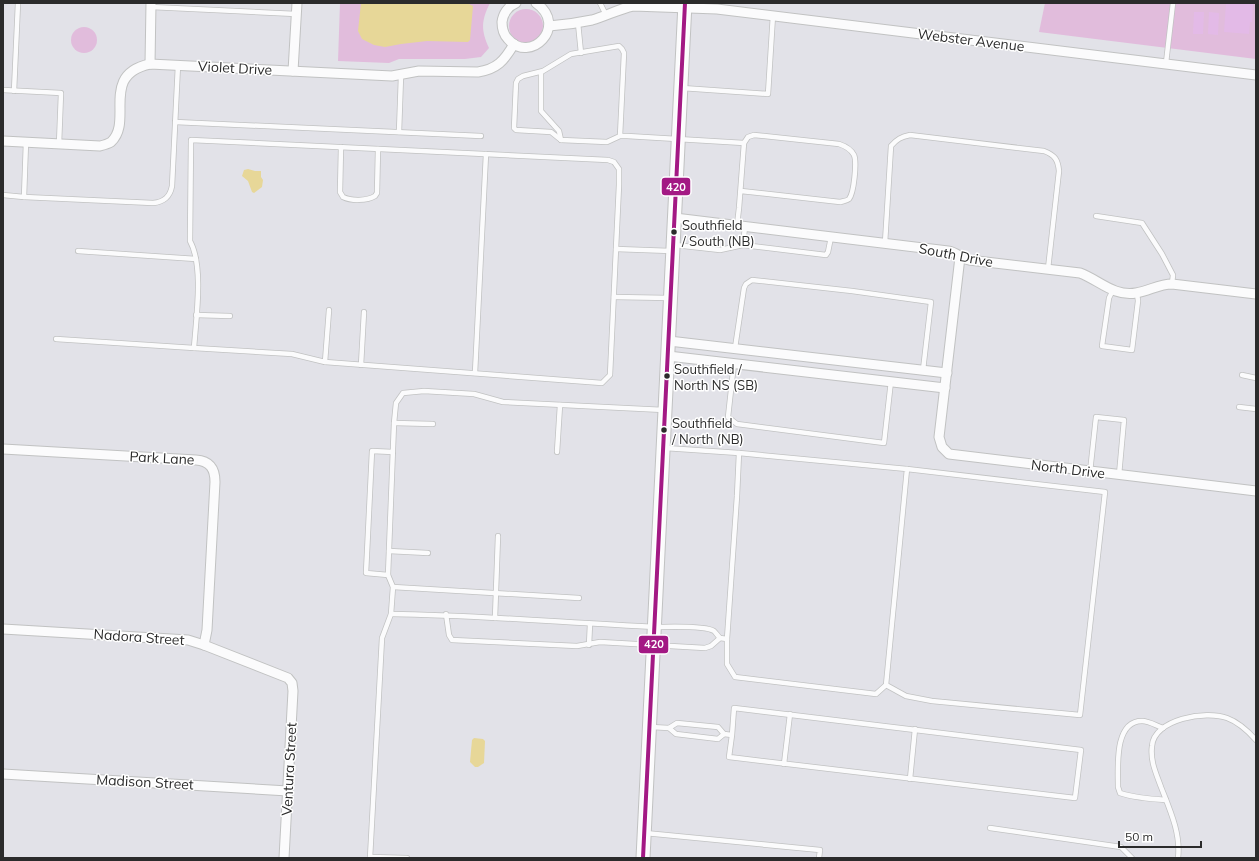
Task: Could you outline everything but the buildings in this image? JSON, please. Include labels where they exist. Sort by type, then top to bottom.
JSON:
[{"type":"main road","points":[[643,858],[685,5]]},
{"type":"street","points":[[293,72],[296,3]]},
{"type":"street","points":[[514,3],[507,9],[504,16],[502,23],[503,31],[506,38],[514,44],[526,48],[541,42],[546,37],[549,26],[547,14],[543,8],[536,3]]},
{"type":"street","points":[[150,64],[151,5]]},
{"type":"street","name":"Webster Avenue","points":[[549,26],[592,20],[621,8],[633,6],[685,5],[1256,75]]},
{"type":"street","name":"Violet Drive","points":[[3,141],[100,146],[110,143],[116,136],[119,128],[120,96],[124,81],[129,74],[139,66],[150,64],[401,76],[419,71],[486,71],[494,68],[503,61],[514,44]]},
{"type":"street","name":"South Drive","points":[[675,218],[952,251],[960,257],[969,260],[1080,273],[1093,278],[1113,290],[1125,294],[1137,293],[1161,285],[1172,284],[1256,294]]},
{"type":"street","name":"North Drive","points":[[960,257],[939,437],[942,447],[949,454],[1256,491]]},
{"type":"street","points":[[669,341],[947,373]]},
{"type":"street","points":[[734,363],[735,348]]},
{"type":"street","points":[[668,356],[945,388]]},
{"type":"street","points":[[892,381],[893,367]]},
{"type":"street","name":"Park Lane","points":[[3,449],[202,460],[212,466],[215,482],[207,630],[204,645]]},
{"type":"street","name":"Nadora Street","points":[[3,629],[188,640],[283,675],[291,681]]},
{"type":"street","name":"Ventura Street","points":[[284,858],[293,691],[291,681]]},
{"type":"street","name":"Madison Street","points":[[3,774],[288,791]]},
{"type":"lane","points":[[14,91],[18,3]]},
{"type":"lane","points":[[600,3],[606,15]]},
{"type":"lane","points":[[1166,63],[1173,3]]},
{"type":"lane","points":[[151,5],[296,14]]},
{"type":"lane","points":[[682,88],[768,94],[773,15]]},
{"type":"lane","points":[[578,22],[582,53]]},
{"type":"lane","points":[[620,136],[624,53],[619,46],[572,54],[541,72],[523,76],[518,79],[516,83],[514,128],[516,130],[551,132],[562,140],[608,142],[620,136],[744,143]]},
{"type":"lane","points":[[3,196],[153,203],[160,202],[167,198],[172,186],[178,66]]},
{"type":"lane","points":[[541,72],[541,111],[559,131],[562,140]]},
{"type":"lane","points":[[399,132],[401,76]]},
{"type":"lane","points":[[3,90],[61,93],[59,144]]},
{"type":"lane","points":[[175,122],[481,136]]},
{"type":"lane","points":[[741,191],[840,202],[846,201],[853,193],[855,160],[849,149],[839,144],[754,135],[748,137],[744,143],[741,191],[741,226],[743,245]]},
{"type":"lane","points":[[884,243],[891,146],[896,140],[910,135],[1044,152],[1049,153],[1057,160],[1059,171],[1048,269]]},
{"type":"lane","points":[[56,340],[292,354],[326,362],[602,382],[610,375],[619,169],[614,162],[608,160],[191,140],[190,241],[196,259],[197,273],[194,348]]},
{"type":"lane","points":[[24,196],[26,142]]},
{"type":"lane","points":[[341,147],[340,192],[343,197],[351,199],[368,199],[375,196],[377,192],[378,149]]},
{"type":"lane","points":[[475,373],[486,154]]},
{"type":"lane","points":[[1096,216],[1139,222],[1145,225],[1173,275],[1172,284]]},
{"type":"lane","points":[[616,248],[720,250],[743,245],[826,255],[831,237]]},
{"type":"lane","points":[[78,251],[196,259]]},
{"type":"lane","points":[[735,348],[744,288],[746,284],[752,280],[852,290],[931,302],[923,370]]},
{"type":"lane","points":[[1113,290],[1109,298],[1102,346],[1132,350],[1138,302],[1137,293]]},
{"type":"lane","points":[[614,297],[671,298]]},
{"type":"lane","points":[[326,362],[329,310]]},
{"type":"lane","points":[[361,365],[364,312]]},
{"type":"lane","points":[[196,315],[230,316]]},
{"type":"lane","points":[[734,363],[728,417],[737,424],[884,443],[892,381]]},
{"type":"lane","points":[[1242,375],[1256,378]]},
{"type":"lane","points":[[407,858],[370,857],[382,638],[392,614],[393,587],[388,574],[396,403],[403,393],[424,391],[474,394],[503,402],[666,410]]},
{"type":"lane","points":[[557,452],[560,405]]},
{"type":"lane","points":[[1239,407],[1256,409]]},
{"type":"lane","points":[[1090,472],[1096,417],[1124,420],[1119,475]]},
{"type":"lane","points":[[394,422],[433,424]]},
{"type":"lane","points":[[664,448],[739,453],[907,469],[1105,492],[1080,715],[932,701],[906,696],[886,685]]},
{"type":"lane","points":[[388,574],[366,573],[372,451],[393,452]]},
{"type":"lane","points":[[739,453],[727,639],[727,664],[734,677],[876,694],[886,685],[907,469]]},
{"type":"lane","points":[[495,618],[498,536]]},
{"type":"lane","points":[[389,551],[428,553]]},
{"type":"lane","points":[[393,587],[580,598]]},
{"type":"lane","points":[[392,614],[446,614],[590,624],[706,628],[714,631],[720,638],[727,639]]},
{"type":"lane","points":[[446,614],[449,635],[452,640],[577,646],[600,642],[705,648],[711,646],[720,638]]},
{"type":"lane","points":[[589,644],[590,624]]},
{"type":"lane","points":[[734,708],[915,729],[1081,750],[1075,798],[729,758],[734,708]]},
{"type":"lane","points":[[784,764],[790,714]]},
{"type":"lane","points":[[1178,858],[1179,849],[1177,833],[1154,767],[1151,754],[1155,734],[1163,728],[1184,718],[1211,714],[1226,717],[1239,724],[1256,740]]},
{"type":"lane","points":[[1163,728],[1144,720],[1133,722],[1125,729],[1120,741],[1118,787],[1120,793],[1127,795],[1166,800]]},
{"type":"lane","points":[[650,727],[669,728],[677,723],[718,727],[724,734],[732,735]]},
{"type":"lane","points":[[669,728],[676,734],[718,739],[724,734]]},
{"type":"lane","points":[[910,779],[915,729]]},
{"type":"lane","points":[[990,828],[1121,847],[1132,858]]},
{"type":"lane","points":[[645,834],[820,850],[820,858]]},
{"type":"shaded area","points":[[340,3],[490,3],[485,15],[483,26],[483,31],[489,48],[481,57],[465,59],[399,59],[389,63],[338,61]]},
{"type":"shaded area","points":[[361,3],[467,3],[473,6],[470,40],[468,42],[427,41],[385,47],[374,45],[362,39],[358,31]]},
{"type":"shaded area","points":[[1045,3],[1256,3],[1256,59],[1039,32]]},
{"type":"shaded area","points":[[1226,3],[1253,3],[1252,22],[1250,22],[1249,34],[1224,32]]},
{"type":"shaded area","points":[[523,9],[529,9],[533,10],[540,16],[543,26],[542,33],[536,40],[529,43],[523,43],[519,42],[512,36],[509,29],[509,23],[510,19],[516,12]]},
{"type":"shaded area","points":[[1194,12],[1204,12],[1203,34],[1193,34]]},
{"type":"shaded area","points":[[1209,12],[1219,13],[1218,35],[1208,34]]},
{"type":"shaded area","points":[[84,27],[93,31],[97,40],[93,49],[84,53],[75,49],[71,40],[75,31]]},
{"type":"shaded area","points":[[248,169],[261,171],[261,177],[263,180],[262,187],[254,193],[252,192],[248,181],[242,176],[244,170]]},
{"type":"shaded area","points":[[474,738],[483,739],[485,741],[484,763],[478,767],[475,767],[470,762],[472,740]]},
{"type":"transit line","name":"420","points":[[643,858],[685,3]]},
{"type":"place","name":"Southfield / South (NB)","points":[[674,232]]},
{"type":"place","name":"Southfield / North NS (SB)","points":[[667,376]]},
{"type":"place","name":"Southfield / North (NB)","points":[[664,430]]}]
